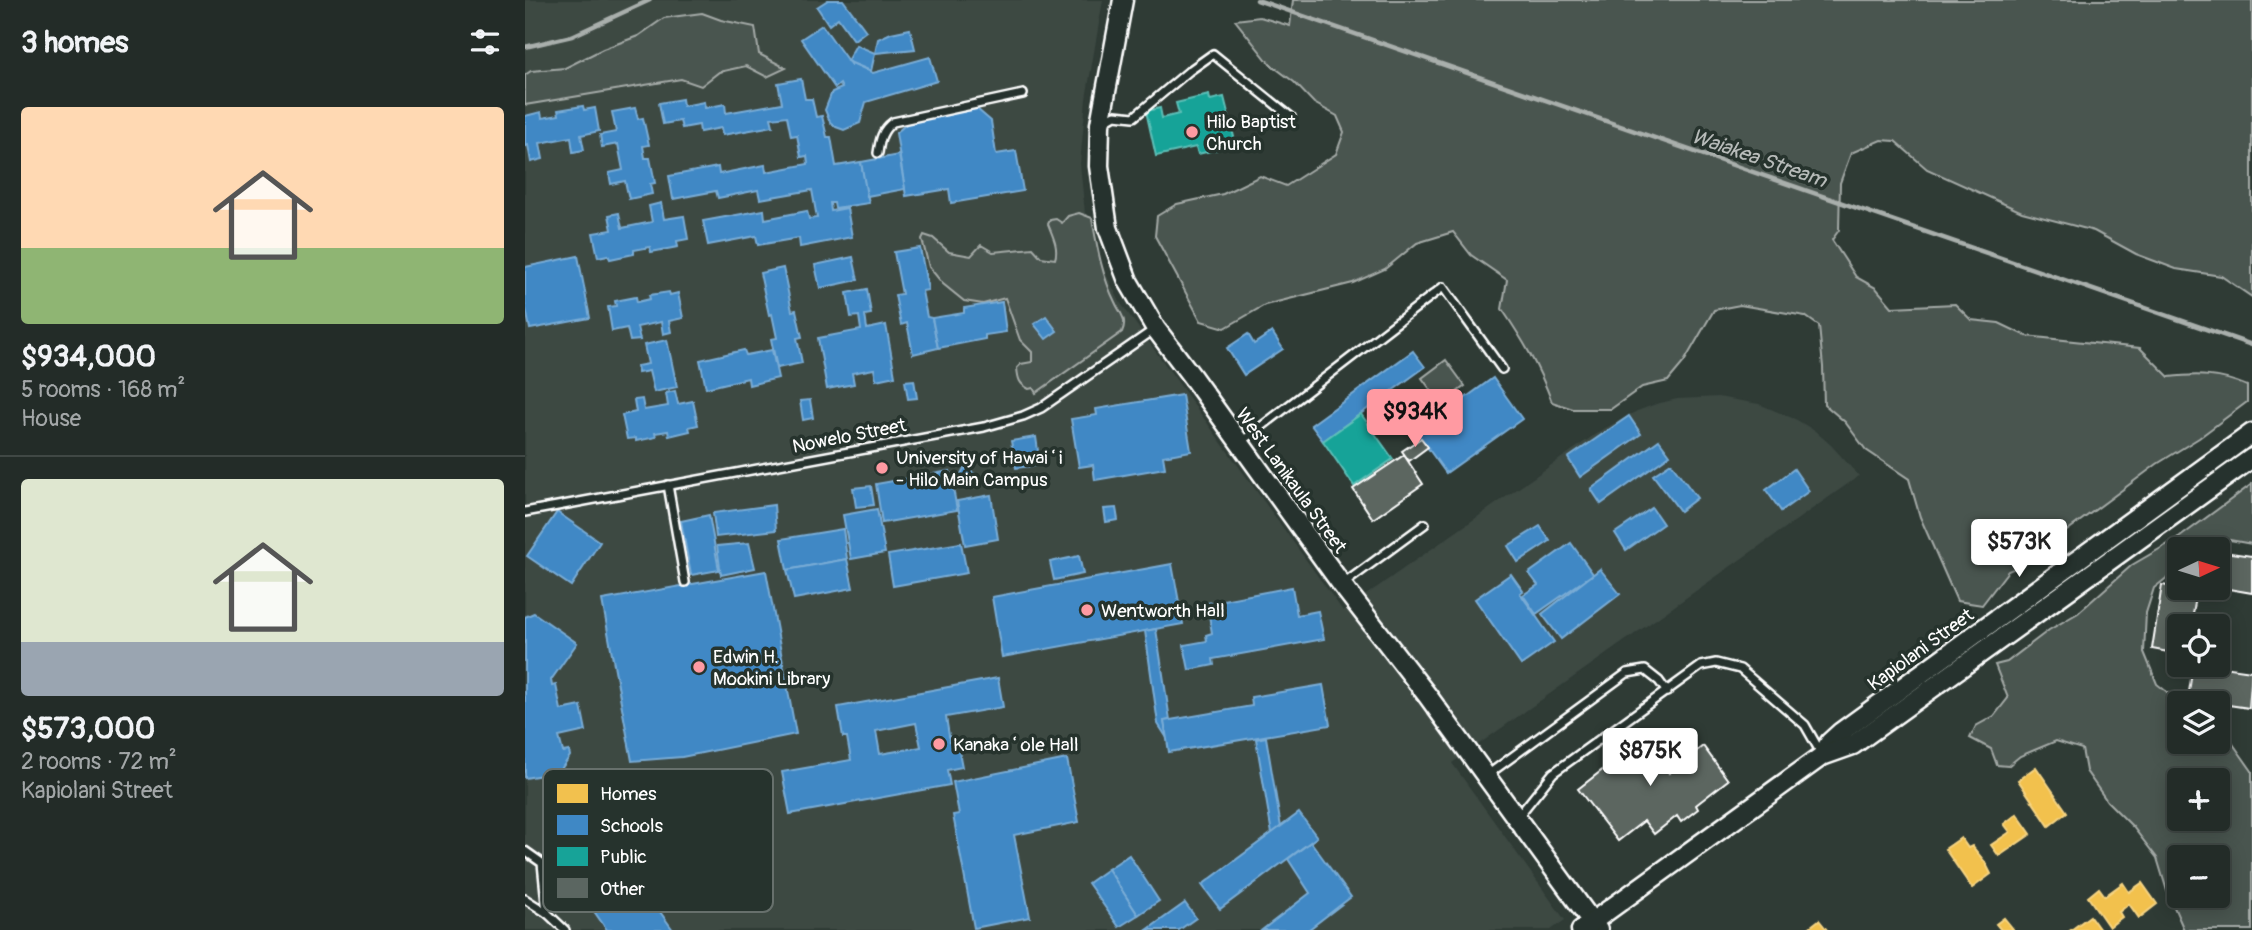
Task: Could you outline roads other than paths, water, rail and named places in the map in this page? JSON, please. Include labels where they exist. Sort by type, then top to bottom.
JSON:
[{"type":"street","name":"West Lanikaula Street","points":[[1123,0],[1100,124],[1099,166],[1108,228],[1128,281],[1156,329],[1342,585],[1517,818],[1591,927]]},
{"type":"street","name":"Kapiolani Street","points":[[1822,756],[1830,742],[1841,732],[2252,433]]},
{"type":"street","name":"Kapiolani Street","points":[[1591,927],[1822,756],[1853,745],[2252,458]]},
{"type":"lane","points":[[1100,124],[1115,115],[1135,117],[1213,54],[1291,117]]},
{"type":"lane","points":[[879,153],[880,137],[893,122],[1023,94]]},
{"type":"lane","points":[[1240,443],[1443,287],[1502,369]]},
{"type":"lane","name":"Nowelo Street","points":[[525,512],[984,426],[1023,416],[1059,397],[1156,329]]},
{"type":"lane","points":[[668,485],[685,582]]},
{"type":"lane","points":[[1342,585],[1425,524]]},
{"type":"lane","points":[[1517,818],[1553,773],[1701,666],[1716,663],[1740,670],[1805,725],[1822,756]]},
{"type":"lane","points":[[1486,776],[1627,673],[1645,670],[1659,681],[1667,692]]},
{"type":"lane","points":[[525,851],[542,863],[543,873]]},
{"type":"lane","points":[[525,899],[543,910]]},
{"type":"lane","points":[[547,913],[565,930]]},
{"type":"waterway","name":"Waiakea Stream","points":[[525,47],[572,36],[650,0]]},
{"type":"waterway","name":"Waiakea Stream","points":[[1257,0],[2252,345]]},
{"type":"place","name":"Hilo Baptist Church","points":[[1192,132]]},
{"type":"place","name":"University of Hawaiʻi - Hilo Main Campus","points":[[882,468]]},
{"type":"place","name":"Wentworth Hall","points":[[1087,610]]},
{"type":"place","name":"Edwin H. Mookini Library","points":[[699,667]]},
{"type":"place","name":"Kanakaʻole Hall","points":[[939,744]]}]
